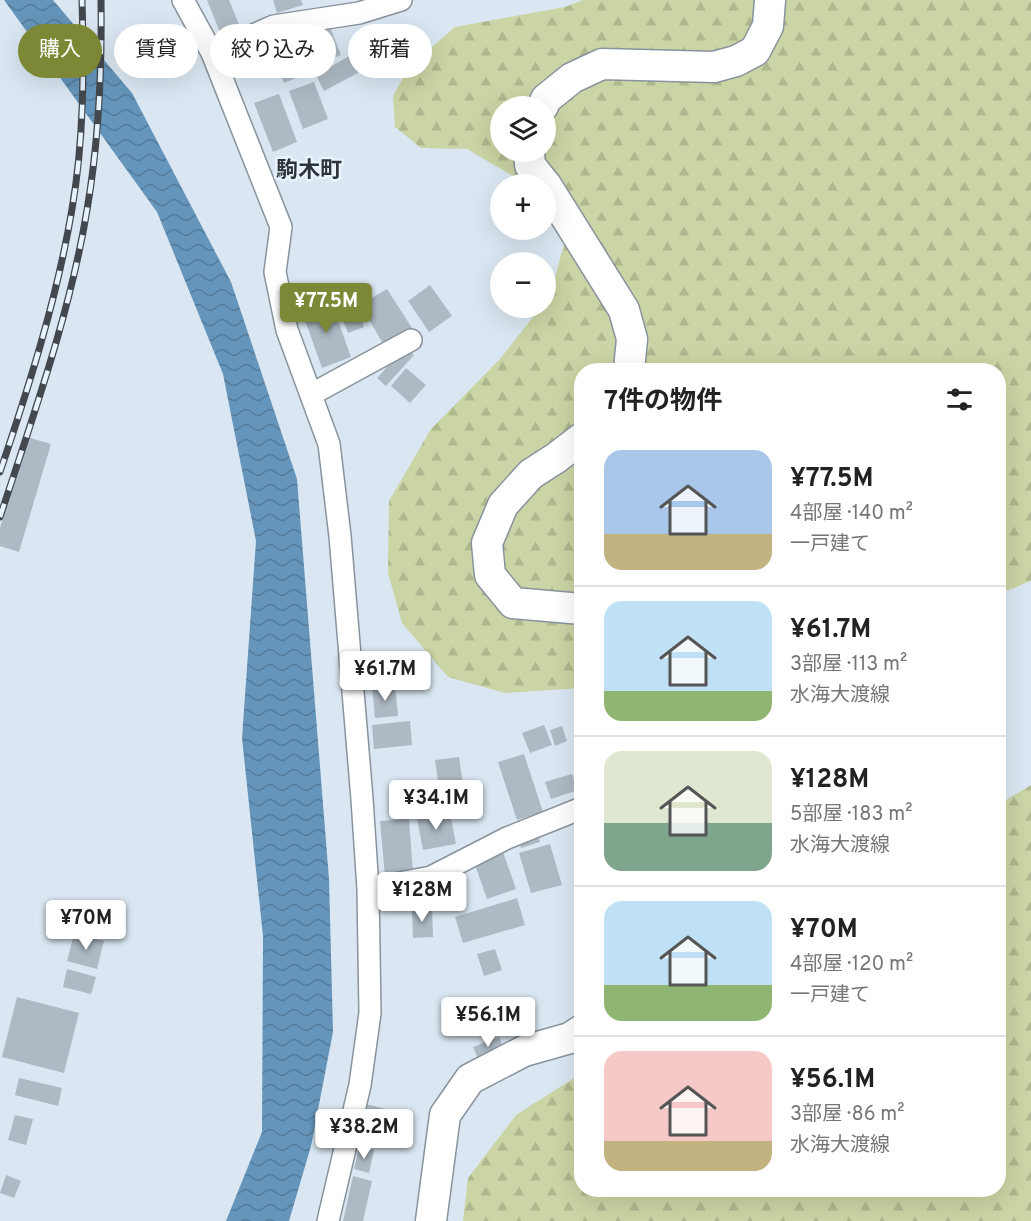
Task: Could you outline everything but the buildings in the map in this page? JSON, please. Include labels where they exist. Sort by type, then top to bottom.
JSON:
[{"type":"main road","points":[[550,96],[573,78],[602,64],[714,68],[736,62],[754,51],[768,26],[770,0]]},
{"type":"main road","points":[[556,201],[624,310],[632,339],[630,363]]},
{"type":"main road","points":[[574,444],[531,474],[503,505],[487,543],[490,575],[513,603],[574,608]]},
{"type":"main road","points":[[431,1221],[445,1115],[470,1078],[524,1051],[574,1035]]},
{"type":"street","points":[[183,0],[210,48]]},
{"type":"street","points":[[292,24],[359,13],[401,0]]},
{"type":"street","points":[[222,78],[281,227],[275,272],[287,330],[329,444],[340,536],[368,889],[370,1013],[360,1085],[328,1221]]},
{"type":"street","points":[[312,394],[411,340]]},
{"type":"street","points":[[368,889],[430,877],[507,838],[574,811]]},
{"type":"green space","points":[[583,0],[1031,0],[1031,581],[1006,591],[1006,363],[574,363],[574,689],[505,693],[448,677],[402,623],[388,573],[389,501],[431,429],[500,359],[532,318],[556,318],[556,273],[564,244],[556,230],[556,174],[510,174],[467,149],[421,148],[395,127],[393,96],[403,78],[432,78],[432,47],[455,27],[565,7]]},
{"type":"green space","points":[[1031,785],[1031,1221],[463,1221],[468,1178],[516,1115],[574,1078],[574,1197],[1006,1197],[1006,800]]},
{"type":"water","points":[[4,0],[53,0],[73,24],[21,24]]},
{"type":"water","points":[[102,58],[114,72],[114,78],[119,78],[132,93],[231,282],[297,479],[329,879],[333,1032],[311,1146],[289,1221],[226,1221],[262,1132],[263,936],[242,738],[256,541],[223,374],[157,212],[60,78],[102,78]]},
{"type":"railway","points":[[0,472],[32,375],[66,243],[72,209],[79,157],[82,104],[82,0]]},
{"type":"railway","points":[[0,517],[50,365],[80,249],[97,131],[101,0]]},
{"type":"district","name":"駒木町","points":[[309,171]]}]
